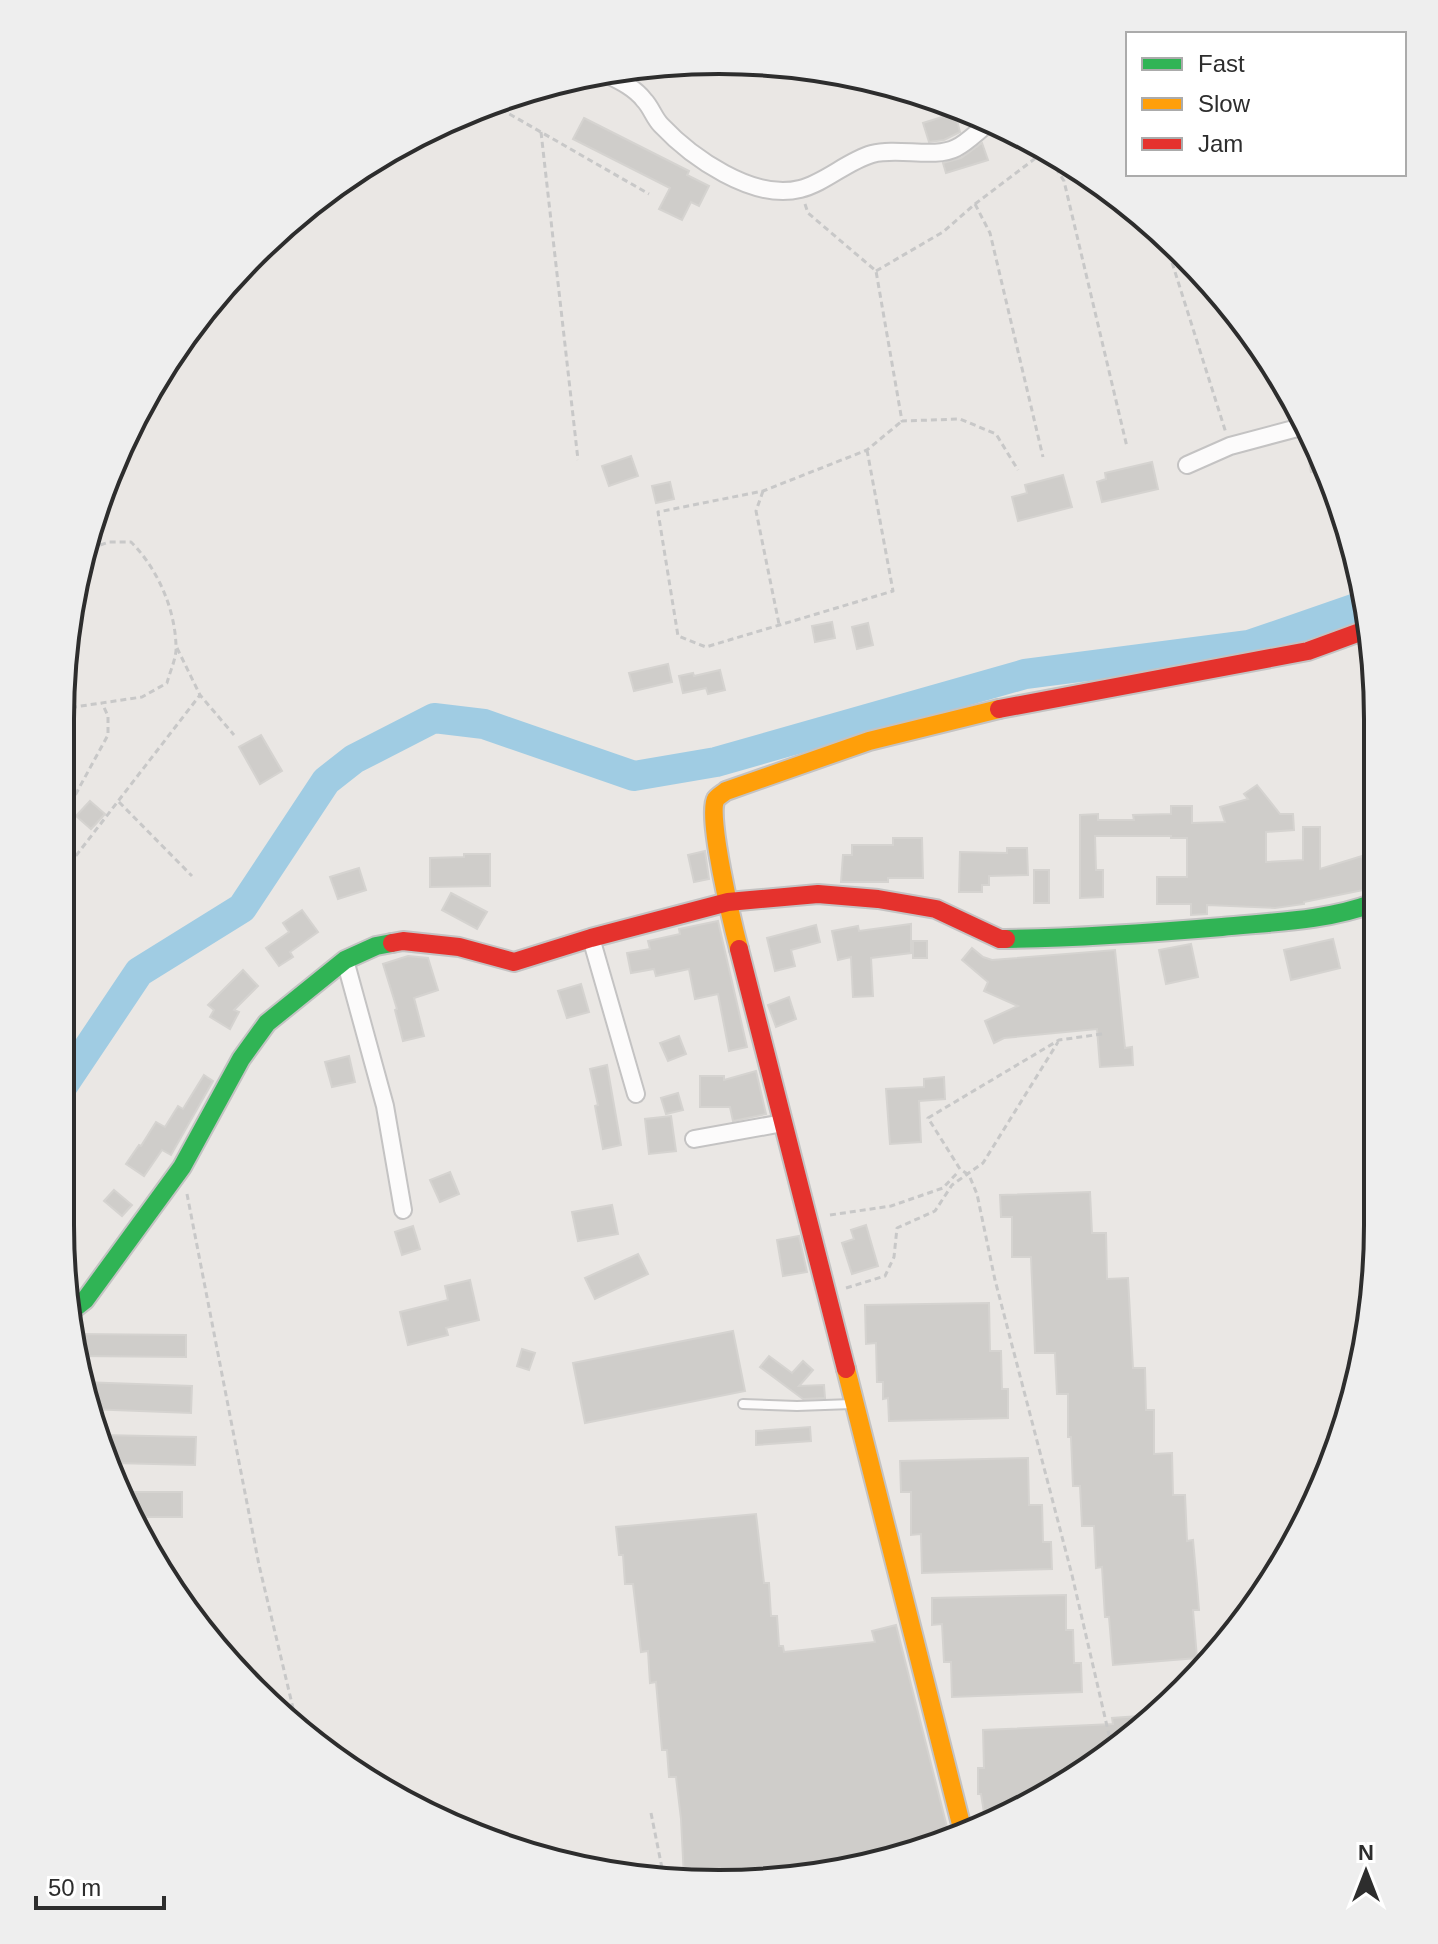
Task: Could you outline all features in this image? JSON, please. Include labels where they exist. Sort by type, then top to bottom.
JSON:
[{"type":"street","points":[[621,82],[634,89],[646,101],[659,123],[703,162],[739,181],[776,190],[800,189],[870,154],[900,150],[927,153],[955,148],[980,130]]},
{"type":"street","points":[[1187,465],[1230,446],[1294,429]]},
{"type":"street","points":[[961,1823],[728,902],[713,809],[716,798],[726,791],[883,737],[1010,706],[1308,651],[1358,633]]},
{"type":"street","points":[[79,1304],[182,1167],[241,1059],[267,1023],[345,960],[376,946],[403,941],[459,947],[514,962],[728,902],[818,894],[878,899],[936,909],[1000,939],[1085,938],[1253,924],[1345,914],[1364,907]]},
{"type":"street","points":[[591,938],[636,1094]]},
{"type":"street","points":[[345,960],[385,1106],[403,1210]]},
{"type":"street","points":[[694,1139],[783,1123]]},
{"type":"lane","points":[[743,1404],[856,1404]]},
{"type":"path","points":[[504,111],[649,194]]},
{"type":"path","points":[[541,132],[578,460]]},
{"type":"path","points":[[876,271],[943,232],[1037,158]]},
{"type":"path","points":[[1058,171],[1064,181],[1127,447]]},
{"type":"path","points":[[800,189],[808,213],[876,271],[902,421]]},
{"type":"path","points":[[975,204],[990,233],[1043,457]]},
{"type":"path","points":[[1171,259],[1230,446]]},
{"type":"path","points":[[867,450],[893,591],[706,647],[678,636],[658,512],[763,491],[867,450],[902,421],[960,419],[996,434],[1018,470]]},
{"type":"path","points":[[763,491],[756,511],[779,625]]},
{"type":"path","points":[[98,546],[109,542],[131,542],[148,559],[168,602],[177,648],[200,695],[234,735]]},
{"type":"path","points":[[74,707],[142,697],[167,683],[177,648]]},
{"type":"path","points":[[74,859],[200,695]]},
{"type":"path","points":[[74,797],[108,735],[108,716],[102,703]]},
{"type":"path","points":[[119,802],[192,876]]},
{"type":"path","points":[[1102,1034],[1059,1040],[928,1118],[960,1169],[969,1175],[977,1194],[995,1280],[1072,1575],[1110,1738]]},
{"type":"path","points":[[827,1294],[885,1276],[894,1257],[897,1228],[935,1211],[952,1185],[983,1163],[1059,1040]]},
{"type":"path","points":[[182,1167],[259,1565],[293,1709]]},
{"type":"path","points":[[810,1218],[891,1206],[943,1188],[960,1169]]},
{"type":"path","points":[[651,1813],[662,1867]]},
{"type":"building","points":[[946,116],[957,120],[960,132],[944,140],[929,142],[923,123]]},
{"type":"building","points":[[584,118],[689,171],[687,175],[709,186],[699,206],[691,202],[682,220],[659,209],[670,188],[573,139]]},
{"type":"building","points":[[982,143],[988,160],[946,173],[943,163],[961,158]]},
{"type":"building","points":[[631,456],[638,476],[609,486],[602,466]]},
{"type":"building","points":[[1152,462],[1158,489],[1102,502],[1097,482],[1106,479],[1105,473]]},
{"type":"building","points":[[1063,475],[1072,507],[1018,521],[1012,497],[1027,493],[1025,485]]},
{"type":"building","points":[[670,482],[674,499],[656,503],[652,486]]},
{"type":"building","points":[[832,622],[835,638],[815,642],[812,626]]},
{"type":"building","points":[[868,623],[873,645],[857,649],[852,627]]},
{"type":"building","points":[[668,664],[672,682],[634,691],[629,673]]},
{"type":"building","points":[[720,670],[725,690],[708,694],[706,688],[683,693],[679,676]]},
{"type":"building","points":[[261,735],[282,771],[260,784],[239,747]]},
{"type":"building","points":[[1257,785],[1280,814],[1293,814],[1294,830],[1266,832],[1266,862],[1303,860],[1303,827],[1320,827],[1320,869],[1362,856],[1364,890],[1275,908],[1207,905],[1207,914],[1191,915],[1191,904],[1157,904],[1157,877],[1187,877],[1187,838],[1095,836],[1096,870],[1103,870],[1103,897],[1080,898],[1080,815],[1098,814],[1098,820],[1134,820],[1133,815],[1171,814],[1171,806],[1192,806],[1192,823],[1225,822],[1220,807],[1248,799],[1244,794]]},
{"type":"building","points":[[90,801],[105,814],[91,829],[76,816]]},
{"type":"building","points":[[893,838],[922,838],[923,878],[841,882],[843,855],[852,855],[852,845],[893,845]]},
{"type":"building","points":[[1007,848],[1027,848],[1028,875],[989,876],[989,885],[982,885],[982,892],[959,892],[960,852],[1007,853]]},
{"type":"building","points":[[705,851],[709,879],[694,882],[688,855]]},
{"type":"building","points":[[464,854],[490,854],[490,886],[430,887],[430,858],[464,857]]},
{"type":"building","points":[[359,868],[366,890],[338,899],[330,877]]},
{"type":"building","points":[[1034,870],[1049,870],[1049,903],[1034,903]]},
{"type":"building","points":[[451,893],[487,912],[477,929],[442,910]]},
{"type":"building","points":[[302,910],[318,932],[290,952],[293,957],[279,966],[266,948],[289,932],[283,923]]},
{"type":"building","points":[[718,921],[747,1047],[729,1051],[718,994],[695,999],[689,969],[656,976],[654,969],[631,973],[627,953],[650,949],[648,941],[680,934],[679,929]]},
{"type":"building","points":[[911,924],[911,953],[871,958],[873,996],[853,997],[851,957],[838,960],[832,931],[858,926],[859,931]]},
{"type":"building","points":[[816,925],[820,942],[791,950],[795,966],[775,971],[767,938]]},
{"type":"building","points":[[1333,939],[1340,968],[1291,980],[1284,950]]},
{"type":"building","points":[[913,941],[927,941],[927,958],[913,958]]},
{"type":"building","points":[[1191,944],[1198,977],[1166,984],[1159,950]]},
{"type":"building","points":[[972,948],[992,960],[1115,950],[1125,1048],[1132,1047],[1133,1065],[1100,1067],[1097,1029],[1004,1038],[994,1043],[985,1021],[1018,1006],[984,991],[988,982],[962,960]]},
{"type":"building","points":[[408,956],[428,958],[438,990],[414,998],[424,1036],[403,1041],[383,964]]},
{"type":"building","points":[[243,970],[258,986],[234,1010],[239,1012],[230,1029],[210,1017],[214,1010],[208,1005]]},
{"type":"building","points":[[581,984],[589,1012],[567,1018],[558,991]]},
{"type":"building","points":[[789,997],[796,1019],[776,1027],[768,1005]]},
{"type":"building","points":[[679,1036],[686,1054],[668,1061],[660,1043]]},
{"type":"building","points":[[349,1056],[355,1082],[332,1087],[325,1062]]},
{"type":"building","points":[[607,1065],[621,1145],[603,1149],[590,1069]]},
{"type":"building","points":[[756,1071],[766,1114],[733,1121],[730,1107],[700,1107],[700,1076],[724,1076],[724,1080]]},
{"type":"building","points":[[204,1075],[213,1081],[171,1155],[162,1150],[144,1176],[126,1164],[156,1122],[165,1127],[178,1106],[183,1109]]},
{"type":"building","points":[[944,1077],[945,1099],[919,1101],[921,1142],[890,1144],[886,1089],[924,1087],[924,1079]]},
{"type":"building","points":[[678,1093],[683,1110],[666,1114],[661,1098]]},
{"type":"building","points":[[671,1116],[676,1151],[649,1154],[645,1119]]},
{"type":"building","points":[[450,1172],[459,1194],[440,1202],[430,1180]]},
{"type":"building","points":[[114,1190],[132,1205],[122,1216],[104,1201]]},
{"type":"building","points":[[1090,1192],[1092,1233],[1106,1233],[1107,1279],[1128,1278],[1133,1368],[1145,1368],[1146,1410],[1154,1410],[1154,1454],[1172,1453],[1173,1495],[1185,1495],[1187,1541],[1193,1540],[1199,1610],[1193,1610],[1196,1658],[1113,1665],[1109,1617],[1105,1617],[1102,1567],[1096,1568],[1094,1526],[1082,1526],[1080,1486],[1073,1486],[1068,1394],[1057,1394],[1055,1353],[1035,1353],[1031,1257],[1012,1257],[1012,1217],[1001,1217],[1000,1195]]},
{"type":"building","points":[[612,1205],[618,1234],[578,1241],[572,1212]]},
{"type":"building","points":[[866,1225],[878,1266],[852,1274],[842,1243],[854,1239],[851,1230]]},
{"type":"building","points":[[413,1226],[420,1249],[402,1255],[395,1232]]},
{"type":"building","points":[[799,1236],[807,1272],[783,1276],[777,1240]]},
{"type":"building","points":[[638,1254],[648,1274],[595,1299],[585,1278]]},
{"type":"building","points":[[470,1280],[479,1320],[446,1328],[448,1335],[408,1345],[400,1312],[448,1300],[445,1286]]},
{"type":"building","points":[[989,1303],[990,1351],[1001,1351],[1002,1389],[1008,1389],[1008,1418],[889,1421],[888,1398],[883,1399],[883,1382],[877,1382],[876,1343],[866,1344],[865,1305]]},
{"type":"building","points":[[733,1331],[745,1391],[585,1423],[573,1363]]},
{"type":"building","points":[[84,1334],[186,1335],[186,1357],[87,1356]]},
{"type":"building","points":[[522,1349],[535,1353],[529,1370],[517,1366]]},
{"type":"building","points":[[769,1356],[792,1373],[803,1361],[813,1370],[799,1386],[824,1385],[825,1398],[803,1399],[760,1367]]},
{"type":"building","points":[[94,1382],[192,1386],[191,1413],[101,1410]]},
{"type":"building","points":[[810,1427],[811,1441],[756,1445],[756,1431]]},
{"type":"building","points":[[109,1435],[196,1437],[195,1465],[120,1463]]},
{"type":"building","points":[[1028,1458],[1029,1505],[1042,1505],[1043,1542],[1051,1542],[1052,1569],[922,1573],[921,1534],[911,1535],[911,1492],[901,1492],[900,1461]]},
{"type":"building","points":[[132,1492],[182,1492],[182,1517],[144,1517]]},
{"type":"building","points":[[756,1514],[764,1583],[769,1583],[771,1616],[777,1616],[779,1646],[783,1646],[784,1652],[875,1642],[872,1631],[896,1625],[947,1828],[845,1858],[761,1869],[684,1869],[676,1777],[669,1777],[667,1750],[662,1750],[656,1682],[650,1683],[648,1651],[641,1652],[633,1584],[625,1584],[623,1555],[619,1555],[616,1527]]},
{"type":"building","points":[[1066,1595],[1066,1630],[1073,1630],[1074,1663],[1081,1663],[1082,1692],[952,1697],[951,1662],[944,1662],[942,1624],[932,1625],[932,1598]]},
{"type":"building","points":[[1137,1716],[1112,1737],[1042,1784],[984,1812],[981,1794],[978,1794],[978,1768],[984,1768],[983,1730],[1113,1724],[1112,1718]]},
{"type":"waterway","points":[[74,1069],[139,972],[242,908],[326,781],[354,759],[434,718],[484,724],[634,776],[716,762],[1025,674],[1249,645],[1354,609]]},
{"type":"traffic: fast","points":[[1006,939],[1114,935],[1280,922],[1337,914],[1364,906]]},
{"type":"traffic: fast","points":[[79,1304],[182,1167],[241,1059],[267,1023],[345,960],[376,946],[392,943]]},
{"type":"traffic: slow","points":[[739,949],[717,847],[714,809],[717,798],[726,791],[869,741],[999,709]]},
{"type":"traffic: slow","points":[[846,1369],[961,1823]]},
{"type":"traffic: jam","points":[[999,709],[1308,651],[1358,633]]},
{"type":"traffic: jam","points":[[392,943],[403,941],[459,947],[514,962],[728,902],[818,894],[878,899],[936,909],[1006,939]]},
{"type":"traffic: jam","points":[[739,949],[846,1369]]}]
